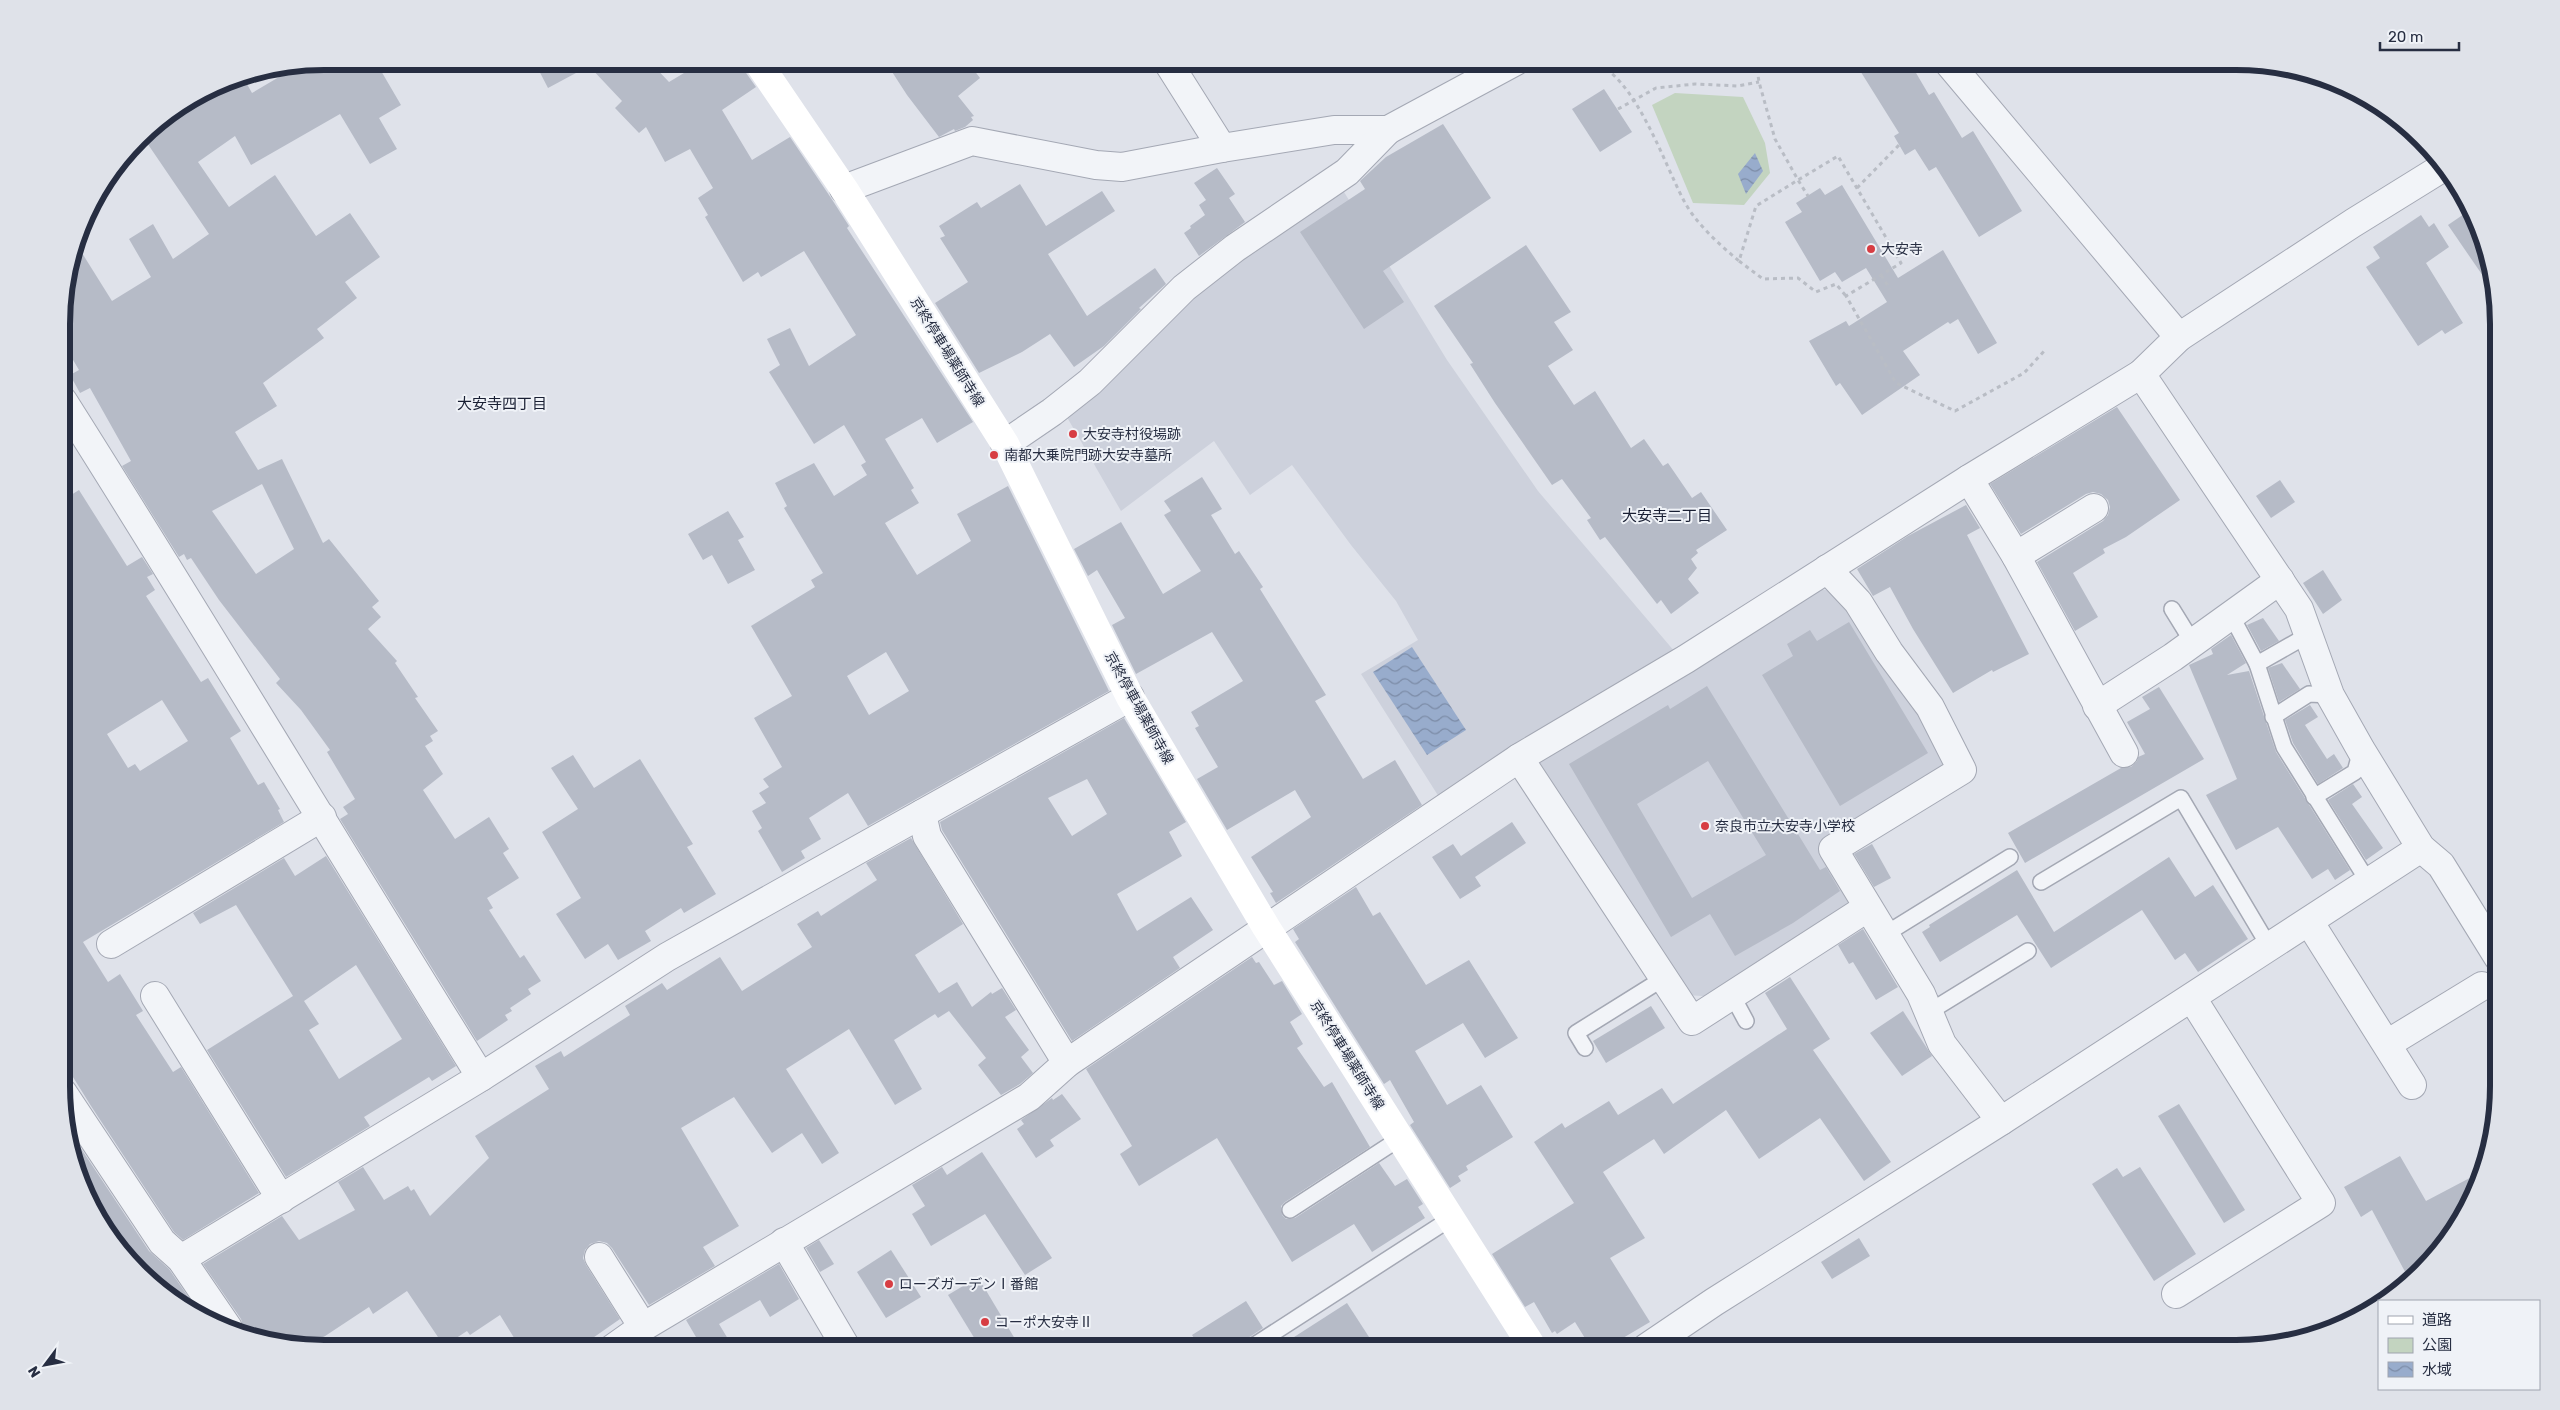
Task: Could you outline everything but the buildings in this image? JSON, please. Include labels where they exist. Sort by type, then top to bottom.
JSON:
[{"type":"main road","name":"京終停車場薬師寺線","points":[[763,70],[844,189],[1005,444],[1130,697],[1266,927],[1527,1340]]},
{"type":"street","points":[[1173,70],[1222,148]]},
{"type":"street","points":[[1005,444],[1052,412],[1090,382],[1184,288],[1235,248],[1347,172],[1388,130],[1499,70]]},
{"type":"street","points":[[1954,70],[2179,337]]},
{"type":"street","points":[[844,189],[972,140],[1096,165],[1122,167],[1222,148],[1334,130],[1388,130]]},
{"type":"street","points":[[625,1340],[784,1242],[1029,1097],[1067,1062],[1248,943],[1266,927],[1519,758],[1686,659],[1969,478],[2140,374],[2179,337],[2439,170]]},
{"type":"street","points":[[2140,374],[2299,609],[2330,695],[2361,750],[2422,848],[2441,865],[2490,944]]},
{"type":"street","points":[[70,411],[322,817],[354,873],[482,1077]]},
{"type":"street","points":[[1969,478],[2082,663],[2097,706],[2124,753]]},
{"type":"street","points":[[2016,556],[2094,508]]},
{"type":"street","points":[[1827,569],[1858,602],[1890,652],[1930,707],[1962,770],[1833,849],[1867,908],[1922,994],[1942,1044],[2002,1120]]},
{"type":"street","points":[[2097,706],[2193,643],[2280,580]]},
{"type":"street","points":[[181,1259],[482,1077],[667,957],[1130,697]]},
{"type":"street","points":[[1519,758],[1692,1021],[1867,908]]},
{"type":"street","points":[[922,814],[927,836],[1067,1062]]},
{"type":"street","points":[[111,944],[322,817]]},
{"type":"street","points":[[1658,1340],[1723,1296],[2310,923],[2422,848]]},
{"type":"street","points":[[2310,923],[2412,1085]]},
{"type":"street","points":[[2387,1044],[2482,986]]},
{"type":"street","points":[[155,996],[280,1199]]},
{"type":"street","points":[[2176,1294],[2321,1203],[2192,998]]},
{"type":"street","points":[[71,1104],[162,1242],[181,1259],[221,1318]]},
{"type":"street","points":[[784,1242],[842,1340]]},
{"type":"street","points":[[599,1257],[643,1327]]},
{"type":"lane","points":[[2172,608],[2193,643]]},
{"type":"lane","points":[[2230,615],[2258,664],[2273,717],[2284,747],[2369,883]]},
{"type":"lane","points":[[2258,664],[2308,635]]},
{"type":"lane","points":[[2273,717],[2310,694],[2330,695]]},
{"type":"lane","points":[[2314,797],[2355,772],[2361,750]]},
{"type":"lane","points":[[2041,882],[2181,798],[2270,948]]},
{"type":"lane","points":[[1884,934],[2010,857]]},
{"type":"lane","points":[[1929,1012],[2028,951]]},
{"type":"lane","points":[[1585,1048],[1576,1033],[1664,978]]},
{"type":"lane","points":[[1732,995],[1746,1021]]},
{"type":"lane","points":[[1290,1210],[1400,1139]]},
{"type":"lane","points":[[1262,1340],[1450,1219]]},
{"type":"path","points":[[1608,70],[1632,100],[1664,156],[1683,200],[1707,231],[1739,261],[1763,279],[1798,278],[1816,292],[1836,284],[1846,296],[1896,384],[1955,411],[2024,373],[2046,349]]},
{"type":"path","points":[[1757,70],[1775,138],[1808,196]]},
{"type":"path","points":[[1618,110],[1632,100],[1656,88],[1695,84],[1738,86],[1759,82]]},
{"type":"path","points":[[1857,188],[1899,146]]},
{"type":"path","points":[[1739,261],[1756,206],[1838,156],[1901,263],[1846,296]]},
{"type":"path","points":[[1882,274],[1890,289]]},
{"type":"shaded area","points":[[1340,190],[1344,192],[1447,360],[1538,491],[1675,652],[1439,797],[1361,674],[1418,640],[1396,601],[1351,545],[1292,465],[1250,495],[1214,441],[1121,511],[1064,412],[1187,294]]},
{"type":"shaded area","points":[[1821,589],[1843,594],[1946,755],[1944,767],[1820,844],[1848,890],[1849,910],[1718,997],[1686,995],[1533,759],[1550,747],[1601,726]]},
{"type":"green space","points":[[1675,93],[1743,97],[1765,143],[1770,173],[1744,205],[1693,203],[1652,105]]},
{"type":"water","points":[[1755,153],[1763,171],[1746,194],[1738,174]]},
{"type":"water","points":[[1412,647],[1466,730],[1427,755],[1373,672]]},
{"type":"place","name":"大安寺","points":[[1871,249]]},
{"type":"place","name":"大安寺村役場跡","points":[[1073,434]]},
{"type":"place","name":"南都大乗院門跡大安寺墓所","points":[[994,455]]},
{"type":"place","name":"奈良市立大安寺小学校","points":[[1705,826]]},
{"type":"place","name":"ローズガーデンⅠ番館","points":[[889,1284]]},
{"type":"place","name":"コーポ大安寺Ⅱ","points":[[985,1322]]},
{"type":"district","name":"大安寺四丁目","points":[[502,404]]},
{"type":"district","name":"大安寺二丁目","points":[[1667,516]]}]
